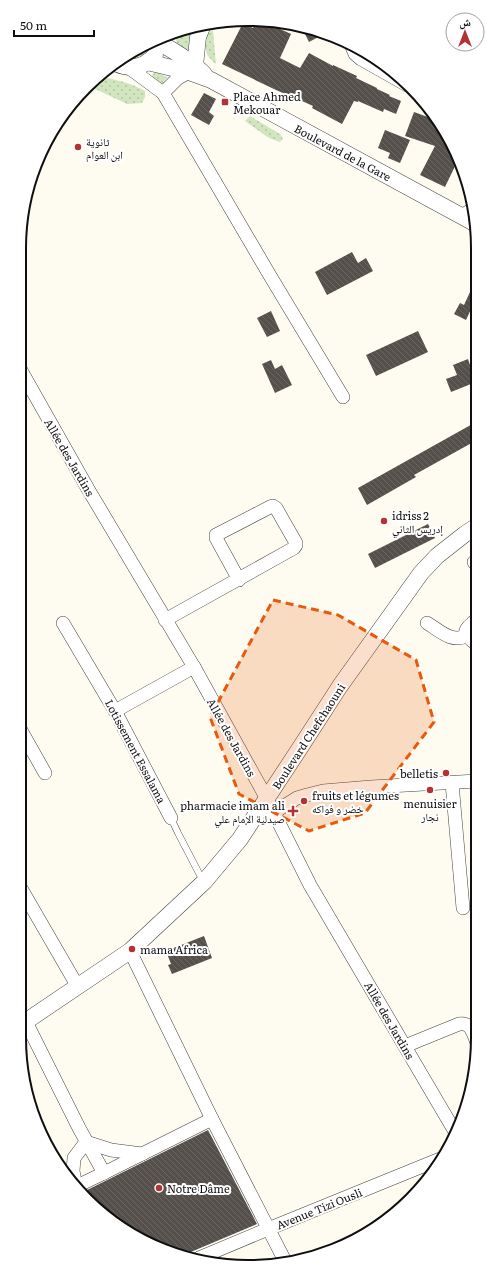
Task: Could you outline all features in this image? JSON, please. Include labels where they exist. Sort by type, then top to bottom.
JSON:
[{"type":"street","points":[[163,93],[178,78],[192,69],[200,31]]},
{"type":"street","name":"Boulevard de la Gare","points":[[162,43],[177,52],[192,69],[211,80],[467,213]]},
{"type":"street","points":[[123,66],[138,66],[147,62],[158,50],[159,45]]},
{"type":"street","points":[[355,53],[360,59],[385,73]]},
{"type":"street","name":"Boulevard de la Gare","points":[[147,62],[192,69]]},
{"type":"street","points":[[123,66],[163,93],[343,397]]},
{"type":"street","name":"Allée des Jardins","points":[[26,379],[88,489],[194,667],[270,806],[310,885],[452,1127]]},
{"type":"street","points":[[165,620],[239,580],[294,548],[296,545],[276,508],[273,506],[216,535],[216,538],[239,580]]},
{"type":"street","name":"Boulevard Chefchaouni","points":[[26,1021],[130,951],[204,882],[270,806],[340,686],[421,573],[436,556],[471,530]]},
{"type":"street","name":"Lotissement Essalama","points":[[63,623],[116,711],[171,818]]},
{"type":"street","points":[[427,623],[450,637],[471,641]]},
{"type":"street","points":[[471,624],[467,627],[465,633],[471,639]]},
{"type":"street","points":[[116,711],[194,667]]},
{"type":"street","points":[[26,740],[44,773]]},
{"type":"street","points":[[270,806],[307,794],[323,791],[471,781]]},
{"type":"street","points":[[452,783],[463,908]]},
{"type":"street","points":[[26,897],[78,987]]},
{"type":"street","points":[[130,951],[212,1119],[283,1257]]},
{"type":"street","points":[[405,1046],[459,1024],[463,1023],[471,1028]]},
{"type":"street","points":[[26,1031],[104,1173]]},
{"type":"street","points":[[81,1183],[212,1119]]},
{"type":"street","points":[[86,1142],[112,1150],[142,1154]]},
{"type":"street","points":[[74,1175],[74,1158],[86,1142]]},
{"type":"street","name":"Avenue Tizi Ousli","points":[[204,1256],[434,1162]]},
{"type":"lane","name":"Lotissement Essalama","points":[[171,818],[204,882]]},
{"type":"highlighted area","points":[[273,600],[338,615],[416,660],[434,722],[365,813],[309,831],[239,794],[210,717]]},
{"type":"green space","points":[[213,31],[216,64],[209,57],[206,51],[207,35]]},
{"type":"green space","points":[[191,34],[189,54],[177,46],[176,38]]},
{"type":"green space","points":[[151,48],[143,56],[131,60]]},
{"type":"green space","points":[[154,73],[167,77],[162,84],[153,79],[152,75]]},
{"type":"green space","points":[[106,78],[126,83],[145,91],[145,97],[142,103],[127,104],[94,88]]},
{"type":"green space","points":[[250,116],[280,134],[283,139],[280,142],[269,138],[245,121]]},
{"type":"building","points":[[241,26],[249,26],[253,28],[254,26],[263,26],[278,28],[291,34],[280,58],[300,68],[309,53],[333,66],[357,76],[356,78],[401,101],[396,114],[384,109],[383,112],[358,101],[354,101],[342,124],[312,108],[313,106],[222,64]]},
{"type":"building","points":[[305,34],[318,37],[309,42]]},
{"type":"building","points":[[204,93],[216,99],[209,112],[214,116],[209,125],[191,115]]},
{"type":"building","points":[[414,112],[428,117],[441,137],[455,166],[445,187],[420,175],[435,146],[405,136]]},
{"type":"building","points":[[385,130],[410,140],[400,163],[388,158],[390,153],[378,148]]},
{"type":"building","points":[[352,252],[358,263],[366,258],[373,271],[327,295],[315,272]]},
{"type":"building","points":[[471,290],[471,309],[466,320],[454,314],[460,303],[464,305]]},
{"type":"building","points":[[271,311],[280,331],[267,337],[257,318]]},
{"type":"building","points":[[418,331],[428,352],[376,376],[366,355]]},
{"type":"building","points":[[468,359],[471,365],[471,384],[451,392],[446,379],[457,375],[453,365]]},
{"type":"building","points":[[271,360],[275,369],[282,365],[292,385],[275,393],[262,364]]},
{"type":"building","points":[[471,425],[471,443],[414,475],[416,477],[367,505],[358,488]]},
{"type":"building","points":[[428,524],[435,538],[375,568],[368,554]]},
{"type":"building","points":[[204,936],[212,958],[172,974],[168,965],[171,964],[166,951]]},
{"type":"building","name":"Notre Dâme","points":[[208,1130],[257,1224],[191,1252],[163,1243],[125,1223],[102,1205],[87,1190]]},
{"type":"place","name":"Place Ahmed Mekouar","points":[[225,102]]},
{"type":"place","name":"ثانوية ابن العوام","points":[[78,147]]},
{"type":"place","name":"idriss 2 إدريس الثاني","points":[[384,521]]},
{"type":"place","name":"belletis","points":[[446,773]]},
{"type":"place","name":"menuisier نجار","points":[[430,790]]},
{"type":"place","name":"fruits et légumes خضر و فواكه","points":[[304,801]]},
{"type":"place","name":"pharmacie imam ali صيدلية الإمام علي","points":[[293,811]]},
{"type":"place","name":"mama Africa","points":[[132,949]]},
{"type":"place","name":"Notre Dâme","points":[[159,1188]]}]
